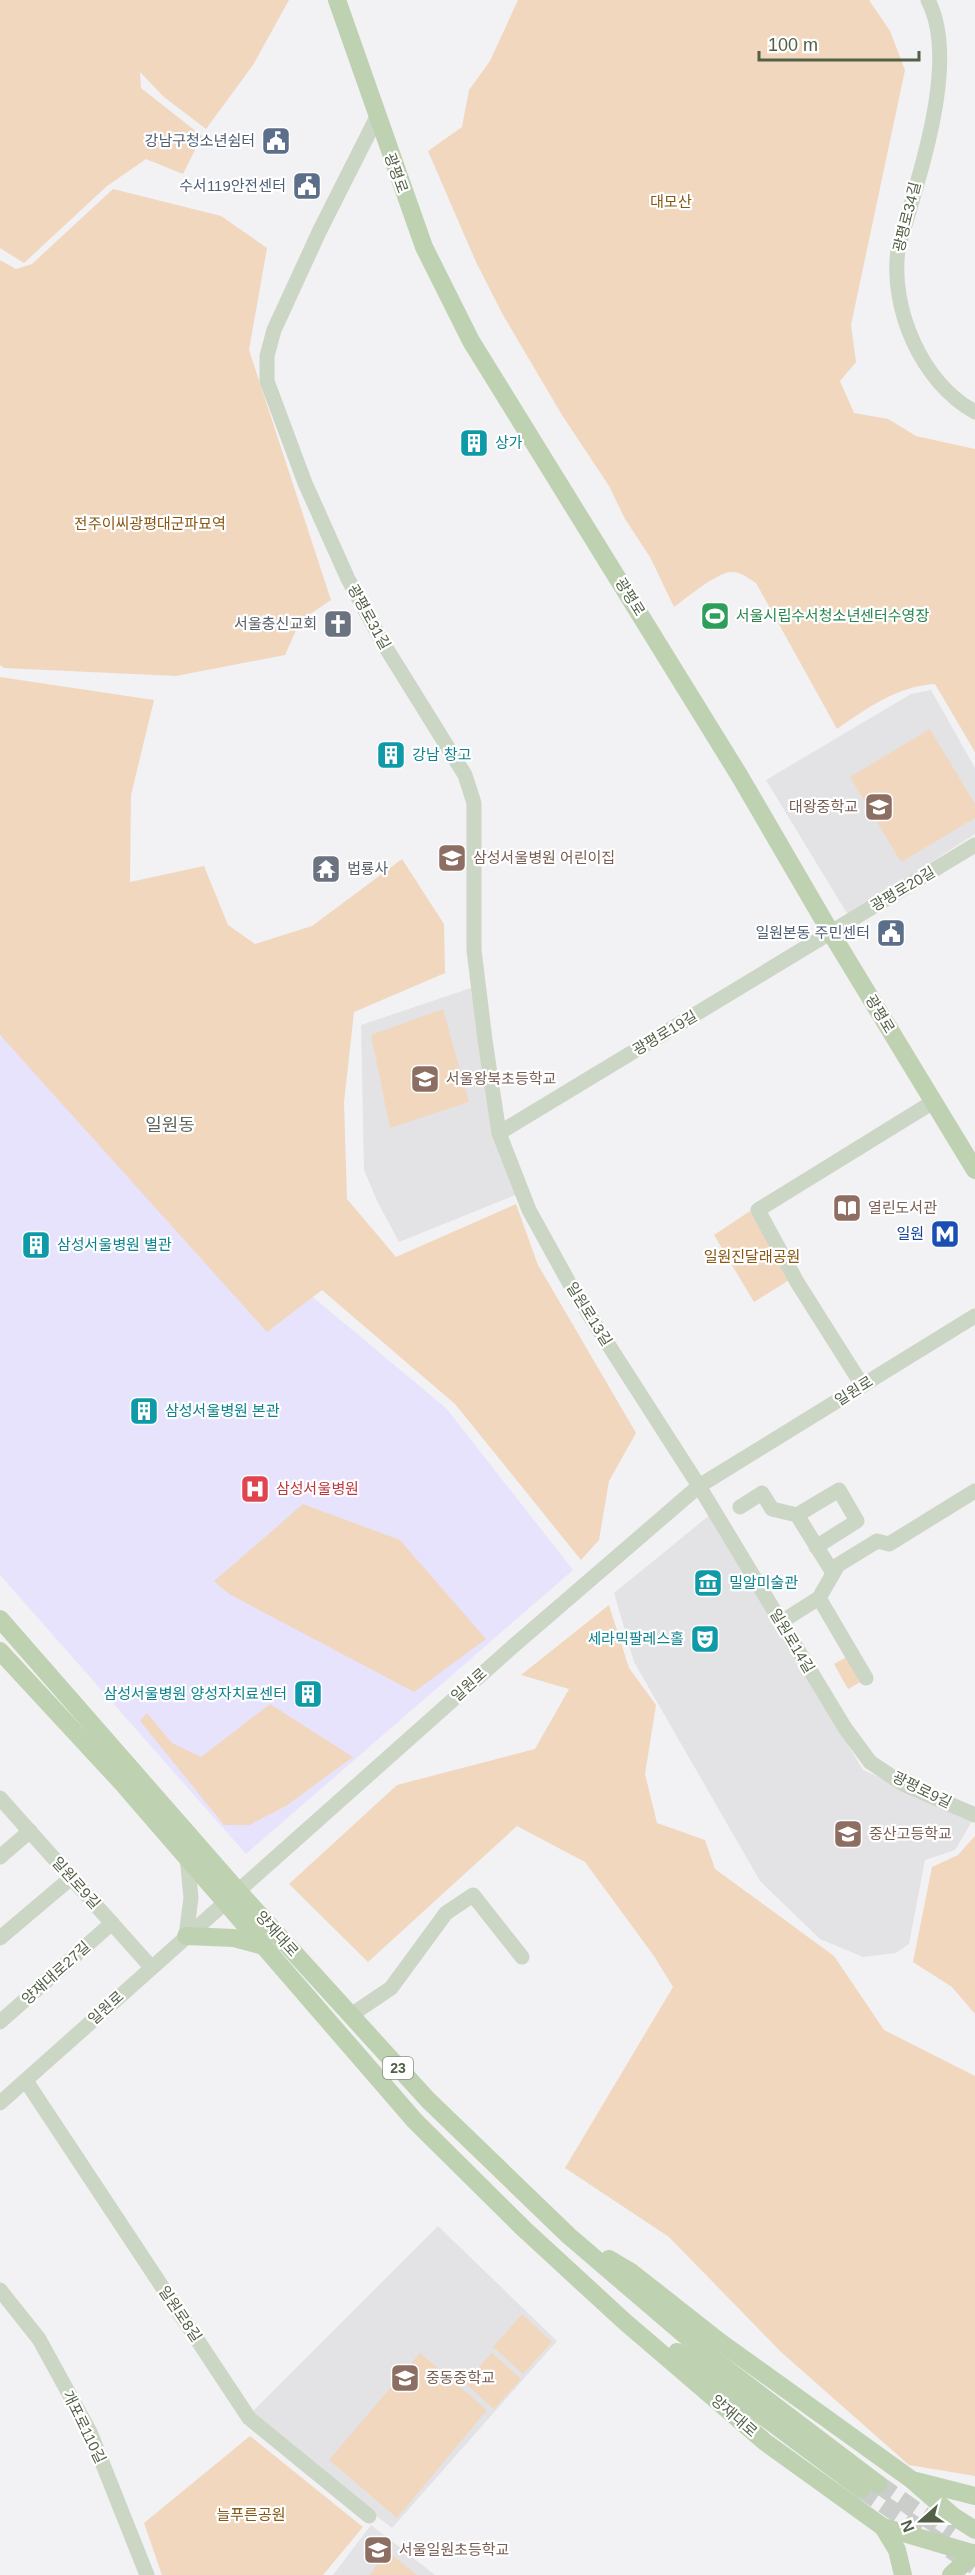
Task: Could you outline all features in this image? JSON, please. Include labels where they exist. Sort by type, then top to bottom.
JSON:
[{"type":"main road","name":"광평로","points":[[337,0],[424,247],[471,341],[739,775],[831,933],[975,1170]]},
{"type":"main road","name":"양재대로","points":[[0,1619],[231,1895],[266,1947],[415,2121],[524,2229],[624,2321],[765,2442],[884,2527],[975,2554]]},
{"type":"main road","name":"양재대로","points":[[0,1651],[187,1857],[231,1895],[351,2016],[428,2100],[569,2236],[708,2355],[869,2486],[690,2362],[524,2229]]},
{"type":"main road","points":[[186,1936],[234,1938],[266,1947]]},
{"type":"main road","name":"양재대로","points":[[569,2236],[631,2272],[720,2342],[912,2480],[953,2516],[975,2530]]},
{"type":"main road","points":[[912,2480],[975,2496]]},
{"type":"main road","name":"23","points":[[884,2527],[897,2550],[903,2575]]},
{"type":"main road","points":[[951,2575],[975,2554]]},
{"type":"street","name":"광평로34길","points":[[927,0],[933,9],[941,57],[938,101],[898,250],[896,273],[900,303],[915,343],[929,369],[945,389],[975,412]]},
{"type":"street","name":"광평로31길","points":[[377,117],[320,230],[274,330],[267,356],[267,381],[305,483],[348,579],[383,643],[465,775],[474,803],[474,950],[499,1133]]},
{"type":"street","name":"광평로20길","points":[[831,933],[975,845]]},
{"type":"street","name":"광평로19길","points":[[499,1133],[831,933]]},
{"type":"street","points":[[862,1386],[797,1282],[758,1210],[933,1102]]},
{"type":"street","name":"일원로13길","points":[[499,1133],[529,1210],[567,1278],[699,1486]]},
{"type":"street","name":"일원로","points":[[0,2103],[231,1895],[699,1486],[975,1316]]},
{"type":"street","name":"일원로14길","points":[[699,1486],[845,1728],[870,1762]]},
{"type":"street","points":[[740,1507],[762,1493],[772,1509],[797,1515],[839,1490],[857,1521],[816,1547]]},
{"type":"street","points":[[781,1622],[819,1598],[838,1565],[877,1541],[889,1544],[975,1491]]},
{"type":"street","points":[[797,1515],[833,1573]]},
{"type":"street","points":[[819,1598],[866,1678]]},
{"type":"street","name":"광평로9길","points":[[870,1762],[903,1785],[975,1815]]},
{"type":"street","name":"일원로9길","points":[[0,1798],[151,1967]]},
{"type":"street","points":[[0,1857],[30,1832]]},
{"type":"street","points":[[186,1936],[191,1898],[187,1857]]},
{"type":"street","points":[[0,1938],[70,1878]]},
{"type":"street","points":[[351,2016],[391,1988],[446,1913],[473,1895],[522,1957]]},
{"type":"street","name":"양재대로27길","points":[[0,2022],[112,1923]]},
{"type":"street","name":"일원로8길","points":[[26,2081],[249,2418],[369,2516]]},
{"type":"street","name":"개포로110길","points":[[0,2290],[39,2339],[90,2432],[147,2575]]},
{"type":"shaded area","name":"대왕중학교","points":[[931,690],[975,768],[975,834],[848,915],[766,780],[911,694]]},
{"type":"shaded area","name":"서울왕북초등학교","points":[[474,987],[518,1194],[399,1242],[377,1201],[364,1170],[361,1025]]},
{"type":"shaded area","name":"삼성서울병원","points":[[0,1036],[446,1408],[573,1570],[246,1854],[0,1575]]},
{"type":"shaded area","points":[[711,1514],[863,1770],[974,1818],[955,1850],[925,1860],[909,1944],[896,1953],[863,1957],[820,1939],[760,1881],[634,1662],[614,1593]]},
{"type":"shaded area","name":"중동중학교","points":[[438,2226],[557,2341],[392,2528],[249,2415]]},
{"type":"shaded area","name":"서울일원초등학교","points":[[371,2525],[435,2575],[333,2575]]},
{"type":"green space","points":[[0,0],[289,0],[253,65],[206,129],[164,97],[140,72],[141,88],[202,136],[183,174],[146,159],[107,186],[24,263],[0,248]]},
{"type":"green space","name":"대모산","points":[[518,0],[869,0],[890,31],[905,70],[851,325],[856,362],[840,381],[854,413],[888,419],[916,436],[975,449],[975,752],[935,684],[908,689],[883,699],[837,729],[756,583],[744,575],[730,572],[717,577],[674,607],[650,557],[625,519],[609,486],[562,415],[503,315],[476,262],[428,151],[462,127],[469,90],[490,61]]},
{"type":"green space","name":"전주이씨광평대군파묘역","points":[[113,189],[221,216],[267,248],[249,350],[331,600],[300,621],[285,655],[176,676],[4,668],[0,665],[0,260],[16,269],[32,264]]},
{"type":"green space","points":[[0,677],[154,700],[131,795],[130,882],[204,866],[228,925],[255,944],[312,926],[402,859],[444,924],[445,973],[354,1012],[344,1102],[347,1199],[396,1257],[516,1204],[538,1265],[636,1433],[609,1481],[599,1540],[581,1560],[455,1404],[322,1290],[267,1332],[0,1035]]},
{"type":"green space","points":[[930,729],[975,804],[975,818],[901,862],[850,777]]},
{"type":"green space","points":[[443,1009],[469,1102],[390,1128],[371,1035]]},
{"type":"green space","name":"일원진달래공원","points":[[750,1211],[791,1279],[754,1302],[714,1235]]},
{"type":"green space","points":[[303,1504],[400,1540],[486,1639],[414,1692],[229,1594],[214,1581]]},
{"type":"green space","points":[[609,1605],[629,1668],[656,1705],[645,1774],[657,1823],[705,1840],[715,1869],[834,1956],[884,2030],[975,2076],[975,2476],[909,2465],[781,2352],[669,2237],[565,2168],[673,1987],[654,1956],[585,1862],[517,1826],[368,1962],[289,1884],[397,1785],[535,1749],[569,1689],[521,1675]]},
{"type":"green space","points":[[847,1657],[862,1681],[848,1689],[834,1664]]},
{"type":"green space","points":[[270,1704],[353,1757],[286,1806],[249,1825],[224,1825],[140,1721],[147,1713],[172,1743],[201,1757]]},
{"type":"green space","points":[[975,1836],[975,2014],[952,1987],[913,1962],[932,1867],[958,1855]]},
{"type":"green space","points":[[522,2314],[552,2342],[523,2374],[493,2347]]},
{"type":"green space","points":[[420,2353],[487,2410],[397,2518],[329,2460]]},
{"type":"green space","points":[[492,2353],[521,2379],[494,2409],[465,2383]]},
{"type":"green space","name":"늘푸른공원","points":[[250,2436],[363,2527],[323,2575],[162,2575],[144,2523]]},
{"type":"green space","points":[[386,2550],[417,2575],[370,2575]]},
{"type":"tunnel","points":[[878,2484],[951,2535]]},
{"type":"tunnel","points":[[861,2489],[975,2566]]},
{"type":"place","name":"강남구청소년쉼터","points":[[276,141]]},
{"type":"place","name":"수서119안전센터","points":[[307,186]]},
{"type":"place","name":"상가","points":[[474,443]]},
{"type":"place","name":"서울시립수서청소년센터수영장","points":[[715,616]]},
{"type":"place","name":"서울충신교회","points":[[338,624]]},
{"type":"place","name":"강남 창고","points":[[391,755]]},
{"type":"place","name":"대왕중학교","points":[[879,807]]},
{"type":"place","name":"삼성서울병원 어린이집","points":[[452,858]]},
{"type":"place","name":"법룡사","points":[[326,869]]},
{"type":"place","name":"일원본동 주민센터","points":[[891,933]]},
{"type":"place","name":"서울왕북초등학교","points":[[425,1079]]},
{"type":"place","name":"열린도서관","points":[[847,1208]]},
{"type":"place","name":"일원","points":[[945,1234]]},
{"type":"place","name":"삼성서울병원 별관","points":[[36,1245]]},
{"type":"place","name":"삼성서울병원 본관","points":[[144,1411]]},
{"type":"place","name":"삼성서울병원","points":[[255,1489]]},
{"type":"place","name":"밀알미술관","points":[[708,1583]]},
{"type":"place","name":"세라믹팔레스홀","points":[[705,1639]]},
{"type":"place","name":"삼성서울병원 양성자치료센터","points":[[308,1694]]},
{"type":"place","name":"중산고등학교","points":[[848,1834]]},
{"type":"place","name":"중동중학교","points":[[405,2378]]},
{"type":"place","name":"서울일원초등학교","points":[[378,2550]]},
{"type":"district","name":"일원동","points":[[170,1125]]}]
